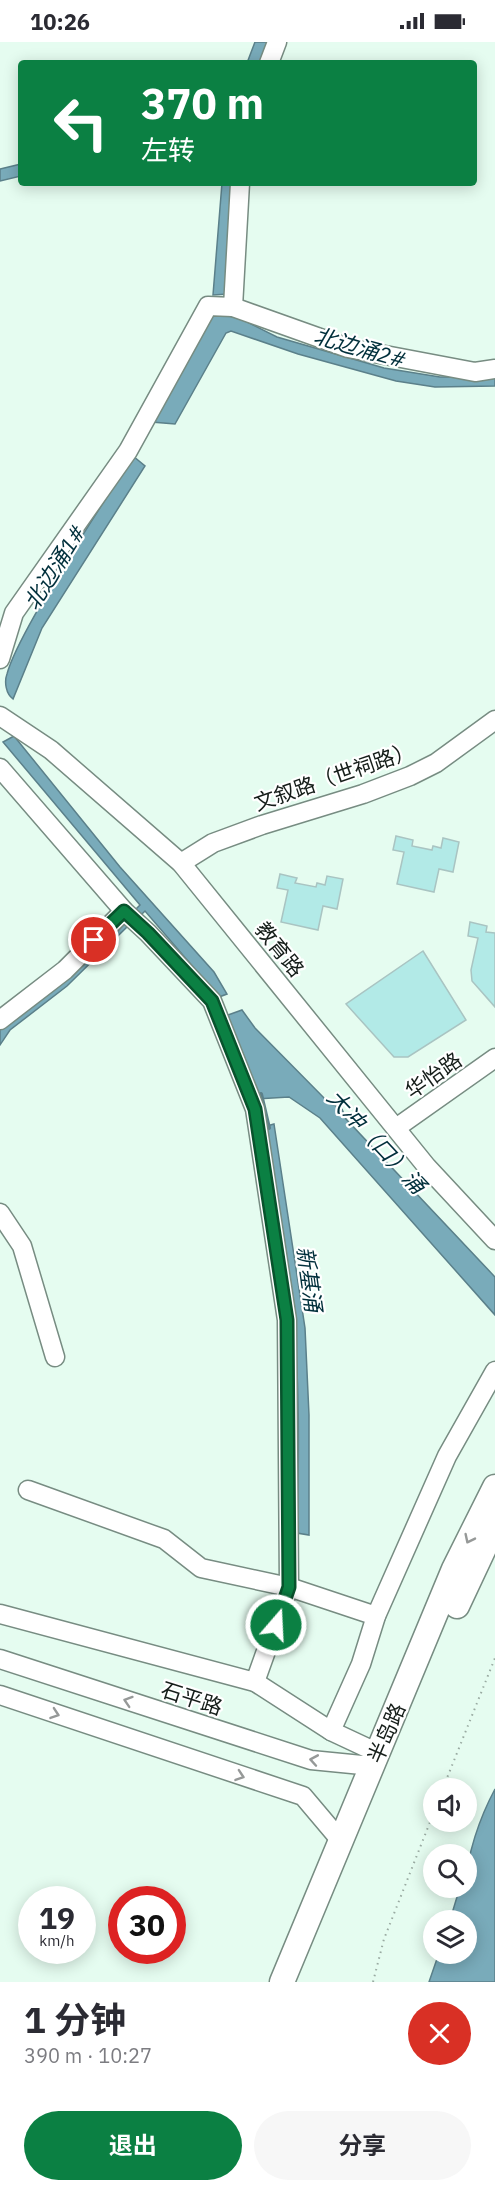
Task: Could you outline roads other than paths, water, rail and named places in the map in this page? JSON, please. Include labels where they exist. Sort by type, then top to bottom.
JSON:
[{"type":"main road","name":"半岛路","points":[[282,1982],[454,1569],[495,1487]]},
{"type":"main road","name":"半岛路","points":[[299,1982],[395,1748],[470,1576],[495,1525]]},
{"type":"street","points":[[270,60],[277,42]]},
{"type":"street","points":[[233,306],[240,186]]},
{"type":"street","points":[[0,659],[14,613],[128,451],[208,306],[233,306],[348,348],[475,372],[495,369]]},
{"type":"street","name":"教育路","points":[[0,716],[51,750],[181,862],[427,1167],[495,1240]]},
{"type":"street","name":"文叙路（世祠路）","points":[[181,862],[213,843],[262,825],[363,795],[410,776],[436,763],[495,720]]},
{"type":"street","points":[[0,768],[124,911],[212,1001],[255,1109],[287,1320],[289,1587],[255,1682]]},
{"type":"street","points":[[0,1020],[65,970],[124,911]]},
{"type":"street","name":"华怡路","points":[[396,1128],[495,1058]]},
{"type":"street","points":[[0,1213],[22,1246],[55,1357]]},
{"type":"street","points":[[331,1731],[361,1664],[376,1616],[447,1456],[495,1371]]},
{"type":"street","points":[[28,1490],[164,1539],[201,1568],[289,1587],[376,1616]]},
{"type":"street","points":[[0,1614],[255,1682],[375,1760]]},
{"type":"street","name":"石平路","points":[[0,1659],[311,1760],[375,1760]]},
{"type":"street","points":[[0,1695],[303,1796],[341,1840]]},
{"type":"water","points":[[255,42],[268,42],[261,60],[248,60]]},
{"type":"water","points":[[18,165],[18,177],[0,181],[0,169]]},
{"type":"water","points":[[222,186],[233,186],[228,294],[213,295]]},
{"type":"water","points":[[213,312],[229,313],[277,337],[384,368],[440,377],[495,377],[495,386],[435,387],[396,381],[298,354],[231,331],[226,333],[175,424],[152,422]]},
{"type":"water","points":[[133,456],[145,466],[42,628],[13,699],[6,688],[6,677],[17,647],[63,566]]},
{"type":"water","points":[[14,736],[120,867],[214,972],[227,994],[219,997],[145,911],[141,915],[136,909],[140,905],[3,742]]},
{"type":"water","points":[[124,922],[128,926],[67,986],[10,1030],[0,1045],[0,1027]]},
{"type":"water","points":[[242,1010],[255,1028],[328,1102],[342,1109],[346,1119],[495,1277],[495,1315],[320,1118],[289,1097],[256,1099],[250,1090],[228,1015]]},
{"type":"water","points":[[274,1124],[305,1328],[309,1415],[309,1535],[297,1533],[298,1416],[295,1328],[286,1256],[263,1127]]},
{"type":"water","points":[[495,1789],[495,1982],[429,1982],[435,1964],[477,1964],[477,1910],[453,1910],[457,1898],[477,1898],[477,1844],[473,1844]]},
{"type":"waterway","name":"新基涌","points":[[261,1094],[269,1128]]},
{"type":"water label","name":"北边涌2#","points":[[360,347]]},
{"type":"water label","name":"北边涌1#","points":[[54,567]]},
{"type":"water label","name":"大冲（口）涌","points":[[377,1141]]}]
